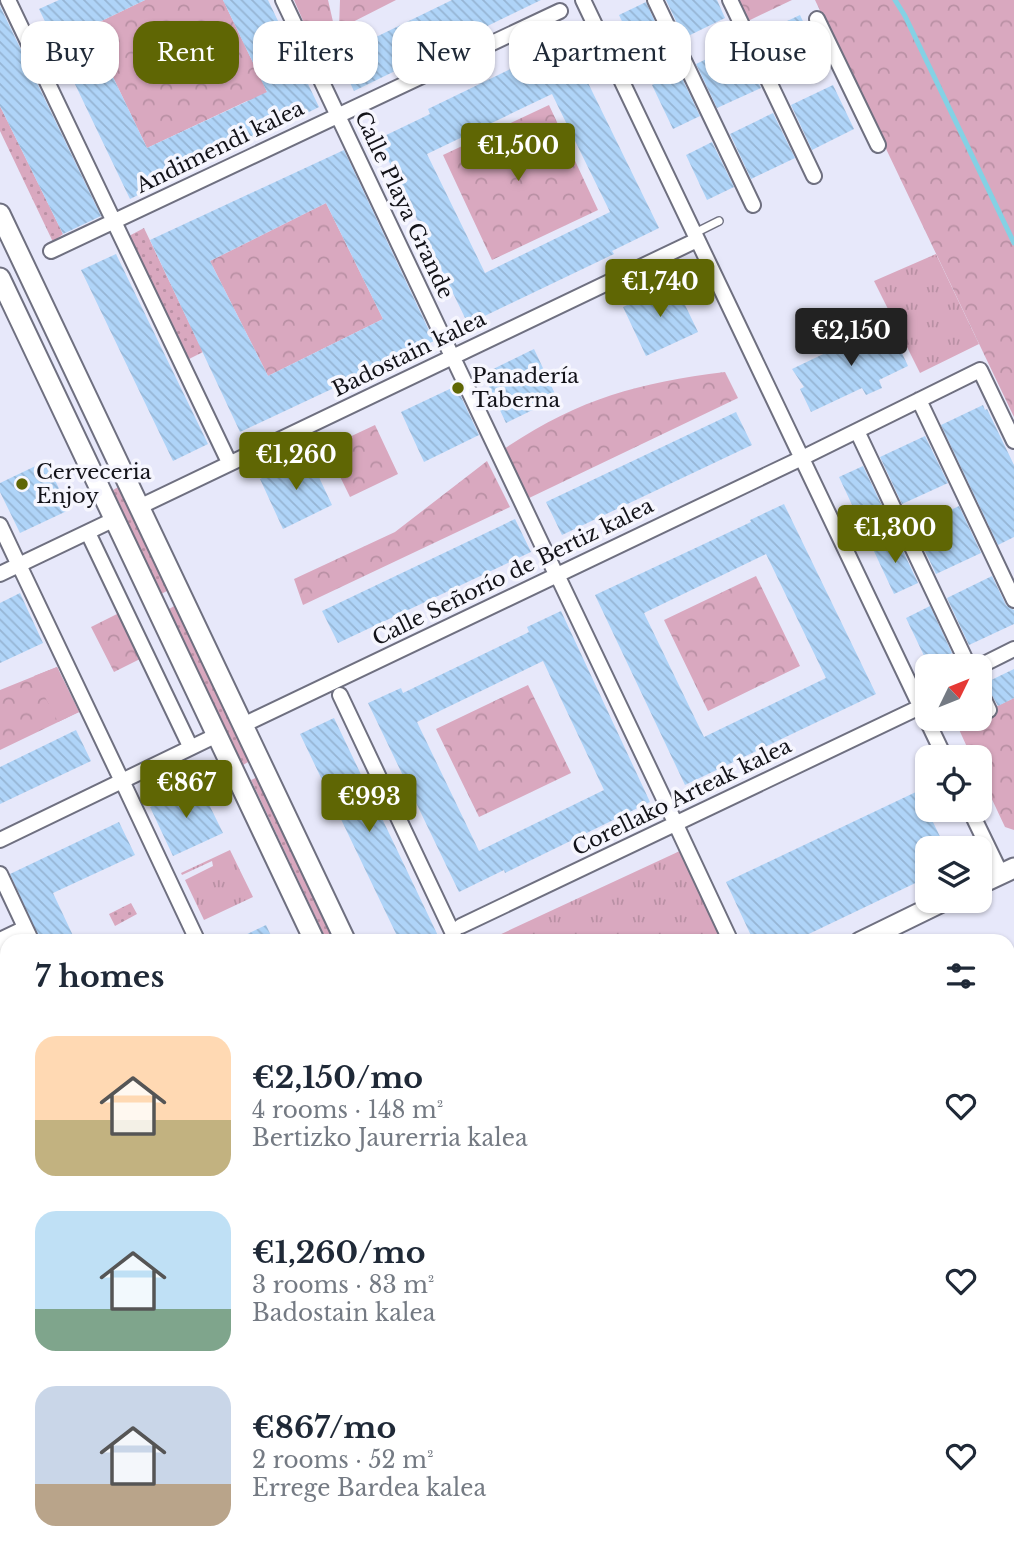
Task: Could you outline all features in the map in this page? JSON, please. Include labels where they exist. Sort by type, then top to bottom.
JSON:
[{"type":"street","points":[[8,0],[227,458]]},
{"type":"street","name":"Calle Playa Grande","points":[[283,0],[728,934]]},
{"type":"street","points":[[583,0],[802,458],[915,686]]},
{"type":"street","points":[[656,0],[753,205]]},
{"type":"street","points":[[730,0],[814,176]]},
{"type":"street","name":"Andimendi kalea","points":[[51,251],[560,11]]},
{"type":"street","points":[[817,19],[878,145]]},
{"type":"street","points":[[0,214],[342,934]]},
{"type":"street","name":"Badostain kalea","points":[[139,507],[696,237]]},
{"type":"street","points":[[0,278],[311,934]]},
{"type":"street","name":"Calle Señorío de Bertiz kalea","points":[[243,725],[980,370],[1014,441]]},
{"type":"street","points":[[919,400],[1014,600]]},
{"type":"street","points":[[857,431],[963,654]]},
{"type":"street","points":[[0,574],[115,519]]},
{"type":"street","points":[[0,525],[194,934]]},
{"type":"street","points":[[90,537],[189,744]]},
{"type":"street","points":[[992,660],[1014,649]]},
{"type":"street","points":[[340,695],[453,934]]},
{"type":"street","name":"Corellako Arteak kalea","points":[[461,926],[915,701]]},
{"type":"street","points":[[0,840],[217,734]]},
{"type":"street","points":[[977,822],[1007,871]]},
{"type":"street","points":[[0,874],[29,934]]},
{"type":"street","points":[[876,934],[919,913]]},
{"type":"lane","points":[[696,237],[719,221]]},
{"type":"green space","points":[[145,0],[223,0],[233,21],[133,21],[133,84],[239,84],[239,33],[253,63],[253,84],[263,84],[270,98],[247,101],[147,148],[116,84],[119,84],[119,21],[101,21]]},
{"type":"green space","points":[[294,0],[328,0],[333,21],[303,21]]},
{"type":"green space","points":[[340,0],[396,0],[355,21],[339,21]]},
{"type":"green space","points":[[738,0],[792,0],[748,21]]},
{"type":"green space","points":[[815,0],[1014,0],[1014,417],[831,34],[831,21],[825,21]]},
{"type":"green space","points":[[549,105],[598,210],[492,260],[443,155]]},
{"type":"green space","points":[[0,106],[63,234],[53,242],[0,131]]},
{"type":"green space","points":[[326,203],[383,319],[268,376],[210,261]]},
{"type":"green space","points":[[144,228],[203,352],[189,359],[129,236]]},
{"type":"green space","points":[[936,254],[979,344],[920,373],[874,281]]},
{"type":"green space","points":[[725,372],[738,398],[527,499],[504,449],[558,417],[609,396],[663,382]]},
{"type":"green space","points":[[375,425],[398,474],[350,497],[326,448]]},
{"type":"green space","points":[[487,461],[510,507],[303,605],[294,579],[395,532]]},
{"type":"green space","points":[[120,486],[169,590],[161,594],[113,490]]},
{"type":"green space","points":[[756,576],[800,666],[708,711],[664,620]]},
{"type":"green space","points":[[176,605],[250,761],[243,765],[169,609]]},
{"type":"green space","points":[[119,613],[142,658],[114,672],[91,627]]},
{"type":"green space","points":[[57,667],[79,712],[0,750],[0,690]]},
{"type":"green space","points":[[57,667],[79,712],[58,722],[34,676]]},
{"type":"green space","points":[[528,685],[571,773],[479,817],[436,729]]},
{"type":"green space","points":[[1014,698],[1014,830],[1005,827],[992,799],[992,745],[966,745],[960,732],[992,732],[992,708]]},
{"type":"green space","points":[[258,777],[333,934],[324,934],[251,780]]},
{"type":"green space","points":[[230,850],[253,897],[204,920],[185,880],[213,866],[212,861],[182,875],[181,873]]},
{"type":"green space","points":[[682,850],[722,934],[501,934]]},
{"type":"green space","points":[[131,903],[137,914],[115,926],[109,914]]},
{"type":"building","points":[[59,0],[145,0],[101,21],[45,21],[39,9]]},
{"type":"building","points":[[223,0],[268,0],[278,21],[253,21],[253,63],[239,33],[239,21],[233,21]]},
{"type":"building","points":[[452,0],[541,0],[495,22],[409,21]]},
{"type":"building","points":[[666,0],[717,0],[725,18],[705,21],[705,28],[691,35],[691,21],[676,21]]},
{"type":"building","points":[[646,2],[655,21],[622,21],[619,15]]},
{"type":"building","points":[[0,6],[21,50],[21,84],[38,84],[101,216],[63,234],[0,106]]},
{"type":"building","points":[[800,15],[803,21],[787,21]]},
{"type":"building","points":[[392,29],[392,73],[378,79],[378,36]]},
{"type":"building","points":[[705,60],[705,83],[696,64]]},
{"type":"building","points":[[509,70],[509,84],[589,84],[659,228],[612,251],[614,254],[468,324],[378,139],[430,114],[428,109],[480,84],[495,84],[495,77]],"holes":[[[552,94],[610,212],[485,273],[427,154]]]},
{"type":"building","points":[[75,84],[116,84],[147,148],[267,92],[263,84],[308,84],[319,107],[287,123],[282,115],[260,126],[263,134],[130,199]]},
{"type":"building","points":[[351,84],[368,84],[354,91]]},
{"type":"building","points":[[685,84],[700,116],[673,129],[652,85]]},
{"type":"building","points":[[706,84],[759,84],[761,88],[717,108]]},
{"type":"building","points":[[833,85],[854,129],[812,150],[791,105]]},
{"type":"building","points":[[773,113],[795,158],[751,179],[730,134]]},
{"type":"building","points":[[712,142],[734,187],[707,200],[686,155]]},
{"type":"building","points":[[344,150],[434,341],[240,432],[150,240]],"holes":[[[326,203],[383,319],[268,376],[210,261]]]},
{"type":"building","points":[[116,254],[208,444],[173,461],[81,270]]},
{"type":"building","points":[[674,282],[698,332],[646,356],[623,307]]},
{"type":"building","points":[[888,323],[908,366],[879,380],[882,388],[866,395],[862,388],[811,412],[800,389],[804,387],[792,369]]},
{"type":"building","points":[[534,349],[557,398],[506,423],[483,374]]},
{"type":"building","points":[[456,386],[479,435],[424,462],[401,412]]},
{"type":"building","points":[[983,405],[1014,465],[1014,537],[998,545],[941,425]]},
{"type":"building","points":[[736,412],[752,445],[562,535],[546,502]]},
{"type":"building","points":[[925,436],[948,483],[902,504],[880,457]]},
{"type":"building","points":[[309,456],[332,505],[283,529],[260,479]]},
{"type":"building","points":[[46,461],[69,510],[20,533],[0,492],[0,483]]},
{"type":"building","points":[[863,466],[885,512],[861,524],[839,477]]},
{"type":"building","points":[[784,504],[876,694],[685,785],[595,595],[751,522],[750,520]],"holes":[[[766,554],[826,678],[704,737],[644,613]]]},
{"type":"building","points":[[959,506],[981,553],[936,574],[914,528]]},
{"type":"building","points":[[515,519],[531,552],[338,643],[322,611]]},
{"type":"building","points":[[896,536],[918,583],[894,594],[872,547]]},
{"type":"building","points":[[992,576],[1006,605],[1014,610],[1014,624],[969,645],[947,598]]},
{"type":"building","points":[[20,593],[43,643],[0,663],[0,603]]},
{"type":"building","points":[[930,606],[952,653],[923,654],[906,618]]},
{"type":"building","points":[[561,611],[650,802],[505,873],[504,870],[459,892],[368,703],[401,688],[403,693],[529,632],[527,627]],"holes":[[[543,661],[604,790],[479,851],[417,722]]]},
{"type":"building","points":[[1014,669],[1014,698],[998,706],[992,695],[992,680]]},
{"type":"building","points":[[334,718],[437,934],[396,934],[300,734]]},
{"type":"building","points":[[76,730],[91,761],[0,804],[0,767]]},
{"type":"building","points":[[199,784],[223,833],[173,856],[150,807]]},
{"type":"building","points":[[915,792],[915,822],[933,822],[940,836],[915,836],[915,883],[809,934],[750,934],[726,882]]},
{"type":"building","points":[[119,822],[135,855],[53,893],[72,934],[37,934],[10,874]]},
{"type":"building","points":[[266,925],[270,934],[247,934]]},
{"type":"waterway","points":[[895,0],[1014,243]]},
{"type":"place","name":"Panadería Taberna","points":[[458,388]]},
{"type":"place","name":"Cerveceria Enjoy","points":[[22,484]]}]
